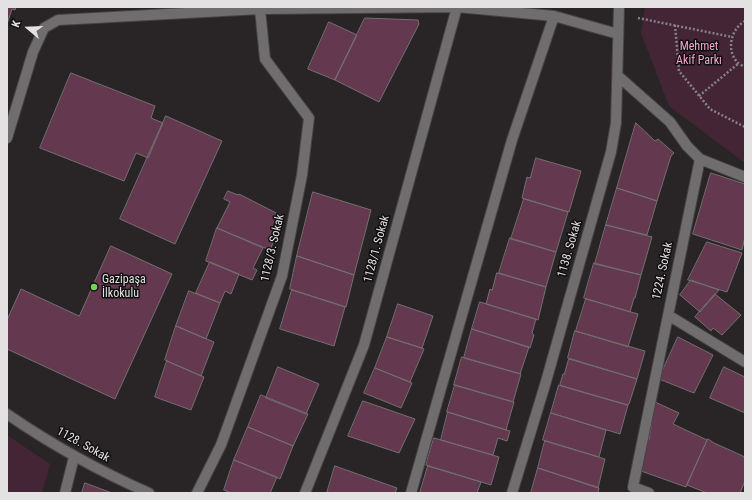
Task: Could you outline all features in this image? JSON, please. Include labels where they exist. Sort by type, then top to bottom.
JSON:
[{"type":"street","points":[[7,138],[33,52],[44,28],[58,20],[260,9],[457,7],[554,16],[618,34]]},
{"type":"street","name":"1128/1. Sokak","points":[[306,493],[364,345],[457,7]]},
{"type":"street","name":"1128/3. Sokak","points":[[197,493],[221,445],[282,276],[302,175],[309,118],[266,59],[260,9]]},
{"type":"street","name":"1138. Sokak","points":[[512,493],[547,377],[611,152],[616,123],[619,10]]},
{"type":"street","points":[[411,493],[512,140],[554,16]]},
{"type":"street","points":[[618,76],[670,122],[700,159],[745,177]]},
{"type":"street","name":"1224. Sokak","points":[[650,493],[633,487],[700,159]]},
{"type":"street","points":[[668,315],[745,362]]},
{"type":"street","name":"1128. Sokak","points":[[7,414],[74,457],[149,493]]},
{"type":"street","points":[[65,493],[74,457]]},
{"type":"path","points":[[619,10],[675,25],[732,37]]},
{"type":"path","points":[[745,21],[735,30],[732,37],[731,46],[733,54],[739,63],[745,67]]},
{"type":"path","points":[[675,25],[679,71],[710,109],[745,127]]},
{"type":"path","points":[[699,96],[739,63]]},
{"type":"green space","name":"Mehmet Akif Parkı","points":[[645,7],[745,7],[745,163],[669,106],[641,33]]},
{"type":"green space","points":[[7,435],[50,464],[42,493],[7,493]]},
{"type":"building","points":[[7,7],[16,7],[15,10],[12,9],[8,21]]},
{"type":"building","points":[[365,18],[418,20],[419,24],[379,102],[335,80]]},
{"type":"building","points":[[329,22],[357,35],[335,80],[308,69]]},
{"type":"building","points":[[71,73],[155,106],[151,118],[163,123],[148,158],[136,153],[124,181],[40,148]]},
{"type":"building","points":[[166,116],[222,141],[175,244],[120,219]]},
{"type":"building","points":[[636,123],[655,141],[658,139],[674,153],[671,156],[657,201],[617,188]]},
{"type":"building","points":[[536,158],[581,171],[569,212],[522,198],[527,177],[530,178]]},
{"type":"building","points":[[711,173],[745,184],[745,237],[742,250],[693,234]]},
{"type":"building","points":[[617,188],[657,201],[647,235],[606,225]]},
{"type":"building","points":[[228,191],[238,195],[239,194],[284,217],[270,250],[217,228],[230,202],[224,199]]},
{"type":"building","points":[[313,192],[371,210],[354,275],[297,256]]},
{"type":"building","points":[[524,199],[568,212],[556,252],[511,239]]},
{"type":"building","points":[[606,225],[652,237],[641,275],[595,264]]},
{"type":"building","points":[[217,228],[263,248],[253,268],[257,270],[252,280],[206,261]]},
{"type":"building","points":[[510,238],[556,252],[546,287],[499,273]]},
{"type":"building","points":[[707,242],[742,253],[727,292],[688,280]]},
{"type":"building","points":[[111,246],[172,274],[115,399],[7,349],[7,320],[21,289],[79,316]]},
{"type":"building","points":[[297,256],[354,275],[346,307],[290,289]]},
{"type":"building","points":[[210,262],[239,274],[231,294],[225,291],[220,303],[196,293]]},
{"type":"building","points":[[594,263],[641,275],[630,312],[584,298]]},
{"type":"building","points":[[497,273],[546,287],[538,320],[486,304],[490,289],[492,290]]},
{"type":"building","points":[[691,280],[719,290],[700,312],[680,295]]},
{"type":"building","points":[[292,290],[345,307],[334,346],[280,329]]},
{"type":"building","points":[[189,291],[220,303],[206,339],[176,326]]},
{"type":"building","points":[[715,294],[741,315],[722,335],[713,328],[711,331],[695,317]]},
{"type":"building","points":[[586,299],[638,314],[628,347],[576,331]]},
{"type":"building","points":[[480,302],[536,319],[532,333],[534,335],[530,348],[472,329]]},
{"type":"building","points":[[398,304],[433,316],[422,348],[387,337]]},
{"type":"building","points":[[176,326],[214,342],[201,376],[165,360]]},
{"type":"building","points":[[472,329],[529,347],[520,374],[464,358]]},
{"type":"building","points":[[575,331],[645,351],[637,379],[568,358]]},
{"type":"building","points":[[387,337],[424,349],[410,382],[375,368]]},
{"type":"building","points":[[678,337],[713,355],[694,393],[659,379]]},
{"type":"building","points":[[462,357],[521,374],[513,402],[454,385]]},
{"type":"building","points":[[569,359],[637,379],[629,404],[627,405],[561,386],[560,384]]},
{"type":"building","points":[[167,361],[204,377],[191,410],[155,397]]},
{"type":"building","points":[[278,367],[319,384],[306,414],[266,398]]},
{"type":"building","points":[[724,367],[745,377],[745,413],[710,398]]},
{"type":"building","points":[[375,368],[412,383],[401,408],[364,393]]},
{"type":"building","points":[[455,385],[514,402],[506,430],[447,412]]},
{"type":"building","points":[[559,385],[628,405],[620,434],[551,413]]},
{"type":"building","points":[[261,395],[308,414],[293,446],[248,427]]},
{"type":"building","points":[[363,401],[415,419],[399,453],[348,436]]},
{"type":"building","points":[[655,402],[679,413],[673,424],[707,440],[686,487],[641,471],[648,438],[649,439]]},
{"type":"building","points":[[448,412],[510,431],[507,441],[498,438],[493,455],[441,440]]},
{"type":"building","points":[[551,413],[606,430],[599,457],[543,440]]},
{"type":"building","points":[[248,427],[293,446],[280,479],[234,460]]},
{"type":"building","points":[[434,438],[499,457],[491,485],[426,465]]},
{"type":"building","points":[[708,439],[745,457],[745,481],[740,493],[707,493],[687,485]]},
{"type":"building","points":[[545,441],[605,459],[598,488],[538,468]]},
{"type":"building","points":[[234,460],[277,477],[270,493],[231,493],[224,490]]},
{"type":"building","points":[[335,466],[397,488],[395,493],[327,493]]},
{"type":"building","points":[[428,466],[481,482],[477,493],[420,493]]},
{"type":"building","points":[[538,468],[599,488],[598,493],[531,493]]},
{"type":"building","points":[[85,483],[112,493],[82,493]]},
{"type":"place","name":"Gazipaşa İlkokulu","points":[[94,287]]}]
